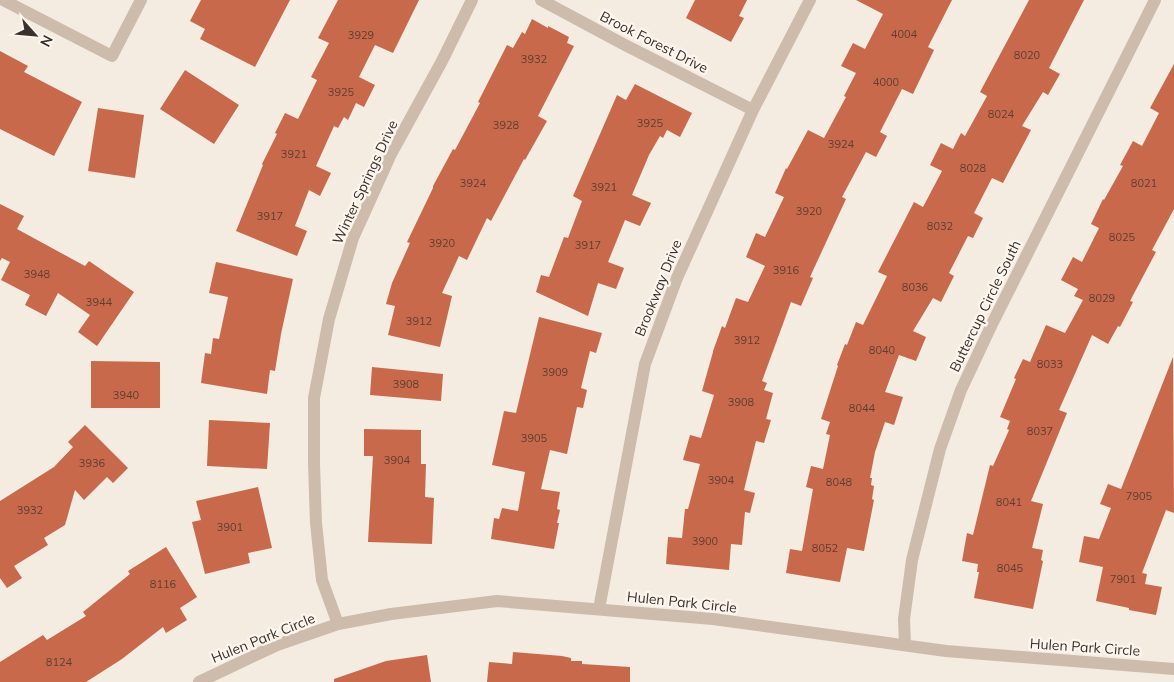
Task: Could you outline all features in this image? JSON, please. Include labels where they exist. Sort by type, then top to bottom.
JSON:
[{"type":"street","points":[[3,0],[112,56],[141,0]]},
{"type":"street","name":"Winter Springs Drive","points":[[338,624],[322,580],[315,494],[314,398],[329,319],[353,238],[391,154],[442,61],[472,0]]},
{"type":"street","name":"Brook Forest Drive","points":[[541,0],[753,110]]},
{"type":"street","name":"Brookway Drive","points":[[599,609],[645,364],[677,278],[753,110],[810,0]]},
{"type":"street","name":"Buttercup Circle South","points":[[905,645],[904,619],[912,560],[940,449],[961,390],[993,322],[1155,0]]},
{"type":"street","name":"Hulen Park Circle","points":[[199,682],[277,645],[338,624],[391,614],[497,601],[713,619],[946,651],[1174,669]]},
{"type":"building","points":[[201,0],[290,0],[255,67],[200,39],[205,29],[190,21]]},
{"type":"building","points":[[338,0],[419,0],[393,53],[375,45],[359,77],[375,85],[364,107],[356,103],[348,120],[344,117],[338,128],[334,126],[316,166],[331,173],[320,196],[309,190],[295,226],[307,231],[297,256],[236,231],[262,164],[285,113],[298,119],[317,80],[311,77],[329,43],[318,38]]},
{"type":"building","points":[[695,0],[747,0],[739,16],[744,18],[731,42],[686,18]]},
{"type":"building","points":[[856,0],[952,0],[928,47],[934,50],[913,94],[902,89],[880,132],[887,136],[876,157],[866,152],[842,197],[846,199],[810,277],[813,278],[801,306],[791,302],[762,381],[767,383],[764,390],[773,393],[766,419],[771,420],[764,443],[756,441],[744,490],[755,493],[750,513],[745,512],[742,545],[731,544],[729,570],[666,564],[668,537],[682,538],[685,509],[688,509],[700,464],[683,460],[690,435],[701,438],[714,395],[702,391],[713,351],[722,326],[725,328],[736,298],[748,302],[765,266],[746,257],[756,233],[765,237],[784,197],[775,193],[786,168],[808,130],[824,138],[846,97],[844,96],[856,73],[841,66],[853,43],[865,49],[883,14]]},
{"type":"building","points":[[1029,0],[1084,0],[1049,68],[1060,74],[1048,95],[1043,92],[1022,126],[1031,130],[1003,183],[992,178],[974,213],[983,218],[973,238],[968,236],[949,273],[954,276],[941,302],[933,298],[913,331],[926,337],[916,361],[899,355],[885,392],[903,397],[894,425],[885,422],[875,452],[870,478],[872,478],[871,485],[874,486],[872,499],[874,500],[864,551],[847,548],[840,582],[786,573],[790,549],[802,551],[813,489],[806,487],[811,466],[823,469],[830,435],[826,434],[830,422],[821,419],[845,344],[847,345],[856,322],[863,325],[887,276],[878,272],[914,202],[923,207],[942,171],[930,165],[941,143],[953,149],[961,133],[965,136],[987,96],[980,92]]},
{"type":"building","points":[[532,19],[569,37],[567,43],[574,46],[538,116],[547,121],[524,159],[491,221],[487,218],[467,260],[459,256],[442,293],[452,296],[440,347],[388,335],[395,306],[386,304],[392,283],[410,243],[407,242],[433,186],[480,103],[478,102],[507,45],[513,48],[522,32],[525,34]]},
{"type":"building","points":[[0,51],[28,66],[24,72],[82,102],[54,156],[0,129]]},
{"type":"building","points":[[1174,64],[1174,209],[1152,250],[1156,252],[1130,301],[1133,302],[1120,327],[1118,326],[1108,344],[1092,335],[1059,410],[1067,413],[1031,501],[1043,504],[1032,548],[1043,550],[1041,560],[1043,561],[1033,609],[974,598],[979,572],[977,572],[978,564],[962,561],[967,533],[973,535],[990,465],[993,466],[1009,430],[1007,429],[1010,421],[1000,417],[1016,379],[1014,378],[1023,359],[1030,362],[1046,325],[1065,333],[1083,300],[1074,296],[1078,289],[1061,280],[1073,257],[1082,262],[1099,228],[1091,224],[1103,199],[1123,166],[1120,165],[1133,141],[1142,146],[1159,113],[1150,108]]},
{"type":"building","points":[[185,70],[239,105],[214,144],[160,109]]},
{"type":"building","points":[[635,84],[692,113],[680,137],[667,130],[663,138],[660,136],[649,155],[632,195],[651,203],[640,226],[625,220],[608,262],[624,268],[616,289],[598,283],[588,316],[536,292],[541,275],[549,277],[564,237],[568,238],[582,201],[573,196],[617,95],[626,100]]},
{"type":"building","points":[[98,108],[144,115],[135,178],[88,171]]},
{"type":"building","points":[[0,204],[24,216],[17,229],[85,266],[89,261],[134,292],[97,346],[78,332],[90,315],[58,293],[46,316],[25,305],[30,295],[1,280],[10,262],[2,258],[0,261]]},
{"type":"building","points":[[216,262],[293,279],[275,371],[270,370],[267,394],[201,383],[205,353],[211,354],[213,338],[219,339],[228,297],[209,293]]},
{"type":"building","points":[[539,317],[602,333],[596,353],[590,351],[581,388],[587,390],[583,408],[577,407],[567,454],[550,450],[541,489],[560,492],[557,509],[560,510],[557,523],[559,523],[554,549],[491,539],[494,518],[499,519],[502,508],[518,511],[525,472],[492,465],[504,411],[516,413]]},
{"type":"building","points":[[1173,357],[1174,513],[1166,510],[1142,573],[1147,574],[1145,584],[1162,587],[1156,615],[1096,601],[1103,567],[1079,562],[1084,536],[1099,539],[1111,508],[1100,504],[1108,484],[1121,489]]},
{"type":"building","points":[[91,361],[160,362],[160,408],[91,408]]},
{"type":"building","points":[[372,367],[443,374],[441,401],[370,395]]},
{"type":"building","points":[[209,420],[270,423],[267,469],[207,466]]},
{"type":"building","points":[[85,425],[128,468],[113,483],[107,477],[84,500],[75,490],[65,525],[44,538],[48,545],[14,566],[22,578],[7,588],[0,578],[0,501],[54,467],[73,447],[68,442]]},
{"type":"building","points":[[364,429],[421,430],[421,464],[426,464],[425,497],[434,498],[432,544],[368,542],[373,456],[364,456]]},
{"type":"building","points":[[258,487],[272,548],[248,553],[250,563],[205,574],[192,522],[201,520],[196,501]]},
{"type":"building","points":[[166,547],[197,597],[180,608],[187,620],[166,633],[163,627],[122,659],[86,682],[0,682],[0,662],[43,635],[47,640],[86,616],[83,612],[130,574],[128,571]]},
{"type":"building","points":[[513,652],[562,656],[571,658],[571,661],[582,661],[582,664],[630,667],[630,682],[487,682],[489,662],[512,664]]},
{"type":"building","points":[[427,655],[431,682],[334,682],[334,679],[386,661]]}]
